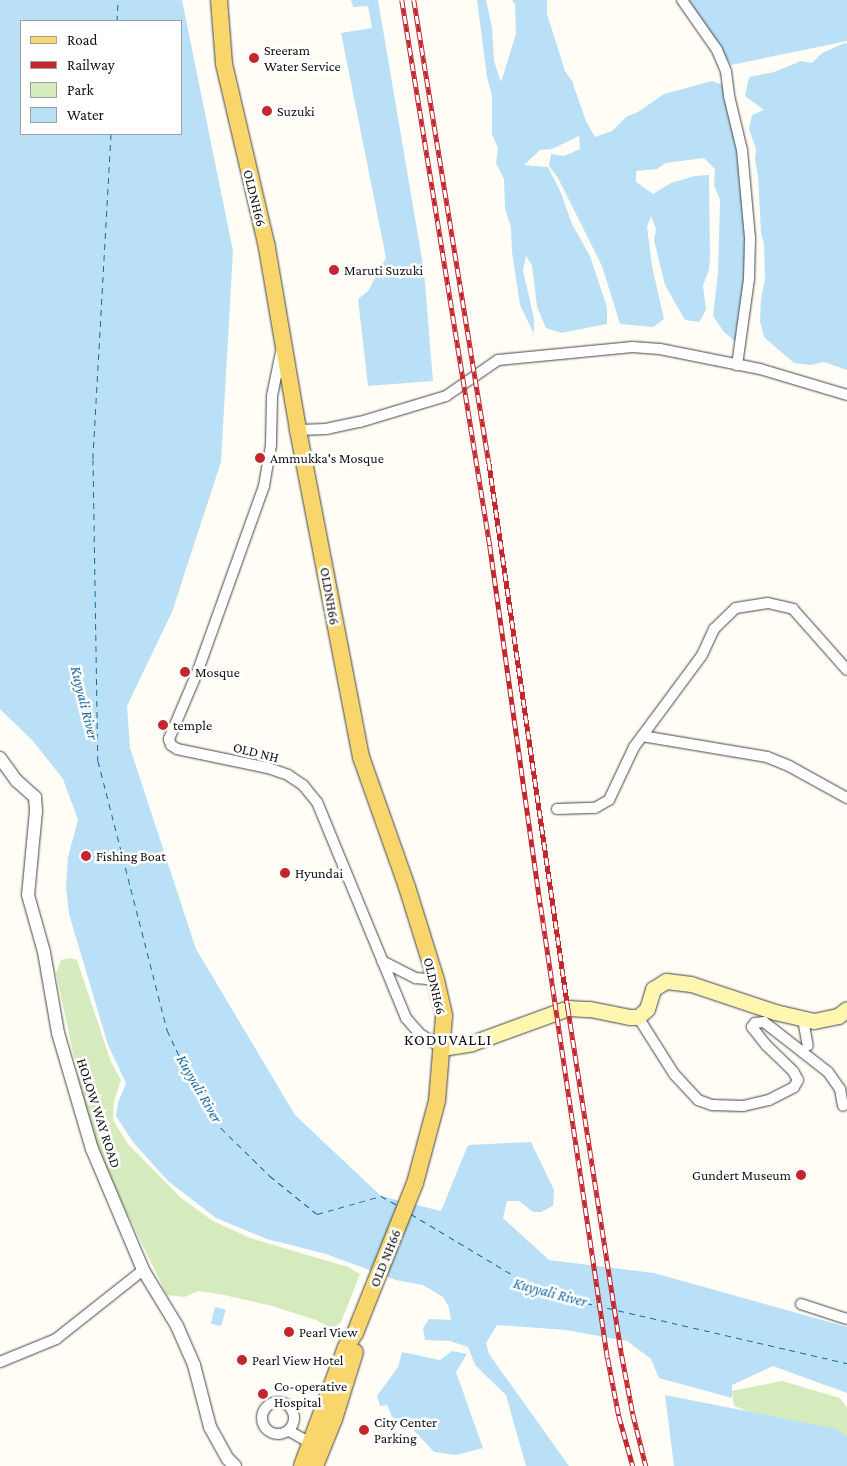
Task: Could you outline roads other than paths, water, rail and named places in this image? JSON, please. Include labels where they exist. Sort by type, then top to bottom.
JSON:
[{"type":"main road","name":"OLDNH66","points":[[219,0],[224,64],[267,248],[298,430],[361,757],[408,887],[436,980],[444,1016],[438,1101],[414,1184]]},
{"type":"main road","points":[[442,1048],[472,1043],[568,1008],[590,1009],[630,1017],[638,1016],[647,1009],[653,989],[666,981],[679,981],[713,990],[803,1019],[823,1021],[838,1016],[847,1009]]},
{"type":"main road","name":"OLD NH66","points":[[302,1466],[346,1347],[355,1333],[366,1307],[414,1184]]},
{"type":"main road","name":"OLD NH66","points":[[315,1466],[334,1419],[356,1349],[355,1333]]},
{"type":"street","points":[[682,0],[717,50],[726,71],[729,96],[742,150],[750,238],[749,279],[737,365]]},
{"type":"street","name":"OLD NH","points":[[283,342],[272,396],[271,444],[264,486],[197,673],[169,739],[171,745],[177,749],[268,768],[288,775],[304,785],[317,802],[406,1018],[420,1034],[442,1048]]},
{"type":"street","points":[[298,430],[326,429],[360,422],[446,396],[498,360],[632,347],[660,349],[760,369],[847,395]]},
{"type":"street","points":[[556,809],[595,808],[609,800],[634,747],[702,655],[714,629],[736,608],[768,603],[793,609],[847,670]]},
{"type":"street","points":[[642,736],[768,757],[790,766],[847,798]]},
{"type":"street","name":"HOLOW WAY ROAD","points":[[0,758],[17,781],[35,797],[36,811],[28,895],[44,952],[58,1033],[92,1149],[143,1270],[177,1326],[194,1365],[210,1427],[228,1459],[235,1466]]},
{"type":"street","points":[[382,961],[416,978],[436,980]]},
{"type":"street","points":[[638,1016],[683,1086],[698,1100],[712,1105],[743,1106],[769,1100],[794,1087],[798,1080],[793,1071],[759,1037],[752,1027],[755,1023],[764,1022],[828,1072],[843,1092],[843,1106]]},
{"type":"street","points":[[803,1019],[808,1046]]},
{"type":"street","points":[[0,1362],[56,1339],[143,1270]]},
{"type":"street","points":[[801,1304],[847,1320]]},
{"type":"street","points":[[288,1431],[311,1443]]},
{"type":"water","name":"Kuyyali River","points":[[0,0],[182,0],[233,251],[221,462],[172,612],[127,706],[130,748],[196,949],[295,1115],[381,1196],[441,1211],[468,1145],[531,1142],[554,1190],[553,1206],[541,1212],[533,1212],[519,1201],[507,1201],[503,1218],[549,1260],[654,1273],[847,1327],[847,1393],[773,1366],[732,1385],[732,1398],[659,1378],[651,1359],[627,1341],[566,1330],[497,1325],[486,1343],[489,1354],[569,1466],[526,1466],[506,1395],[475,1365],[468,1347],[450,1341],[425,1340],[423,1328],[429,1319],[451,1320],[449,1307],[443,1297],[423,1285],[396,1280],[326,1254],[267,1239],[216,1218],[168,1181],[133,1142],[116,1116],[118,1103],[126,1083],[108,1045],[69,914],[66,887],[68,857],[78,820],[63,779],[33,741],[0,709]]},
{"type":"water","points":[[351,0],[378,0],[424,271],[433,381],[368,386],[358,299],[368,291],[386,258],[341,33],[372,28],[368,6],[353,7]]},
{"type":"water","points":[[477,0],[486,0],[492,27],[494,61],[501,82],[516,34],[515,4],[512,0],[547,0],[547,14],[565,71],[572,81],[586,121],[595,137],[612,131],[626,117],[638,112],[664,94],[712,81],[725,86],[742,157],[748,316],[746,335],[738,344],[724,332],[713,316],[718,273],[720,200],[714,185],[715,169],[704,158],[666,163],[657,169],[636,171],[636,182],[653,194],[671,183],[695,176],[709,175],[710,256],[709,270],[703,285],[706,310],[699,322],[685,320],[665,285],[654,240],[656,229],[651,216],[647,227],[652,266],[664,319],[653,327],[620,324],[602,266],[558,178],[549,166],[551,154],[564,156],[580,149],[579,136],[552,149],[540,150],[524,165],[548,167],[561,193],[572,224],[590,256],[607,307],[607,324],[561,333],[546,328],[537,307],[532,265],[526,256],[523,270],[534,319],[534,334],[520,305],[512,252],[511,228],[505,208],[504,179],[496,163],[498,148],[492,134],[492,96],[487,77]]},
{"type":"water","points":[[685,0],[847,0],[847,41],[731,65]]},
{"type":"water","points":[[845,43],[847,44],[847,370],[824,362],[810,365],[794,363],[764,337],[760,321],[761,299],[765,279],[764,245],[761,232],[758,176],[755,160],[756,149],[749,129],[752,115],[764,110],[745,96],[749,77],[774,72],[801,61],[812,63],[822,53]]},
{"type":"water","points":[[215,1307],[226,1310],[221,1326],[211,1323]]},
{"type":"water","points":[[452,1351],[467,1354],[456,1372],[483,1448],[456,1455],[434,1452],[406,1422],[392,1417],[387,1405],[380,1406],[377,1396],[398,1367],[402,1352],[440,1360]]},
{"type":"water","points":[[665,1395],[837,1429],[847,1437],[847,1466],[674,1466]]},
{"type":"railway","points":[[402,0],[490,546],[608,1359],[619,1416],[633,1466]]},
{"type":"railway","points":[[414,0],[489,462],[568,1008],[622,1356],[633,1414],[646,1466]]},
{"type":"place","name":"Sreeram Water Service","points":[[254,58]]},
{"type":"place","name":"Suzuki","points":[[267,111]]},
{"type":"place","name":"Maruti Suzuki","points":[[334,270]]},
{"type":"place","name":"Ammukka's Mosque","points":[[260,458]]},
{"type":"place","name":"Mosque","points":[[185,672]]},
{"type":"place","name":"temple","points":[[163,725]]},
{"type":"place","name":"Fishing Boat","points":[[86,856]]},
{"type":"place","name":"Hyundai","points":[[285,873]]},
{"type":"place","name":"Gundert Museum","points":[[801,1175]]},
{"type":"place","name":"Pearl View","points":[[289,1332]]},
{"type":"place","name":"Pearl View Hotel","points":[[242,1360]]},
{"type":"place","name":"Co-operative Hospital","points":[[263,1394]]},
{"type":"place","name":"City Center Parking","points":[[364,1430]]},
{"type":"district","name":"KODUVALLI","points":[[448,1040]]}]
